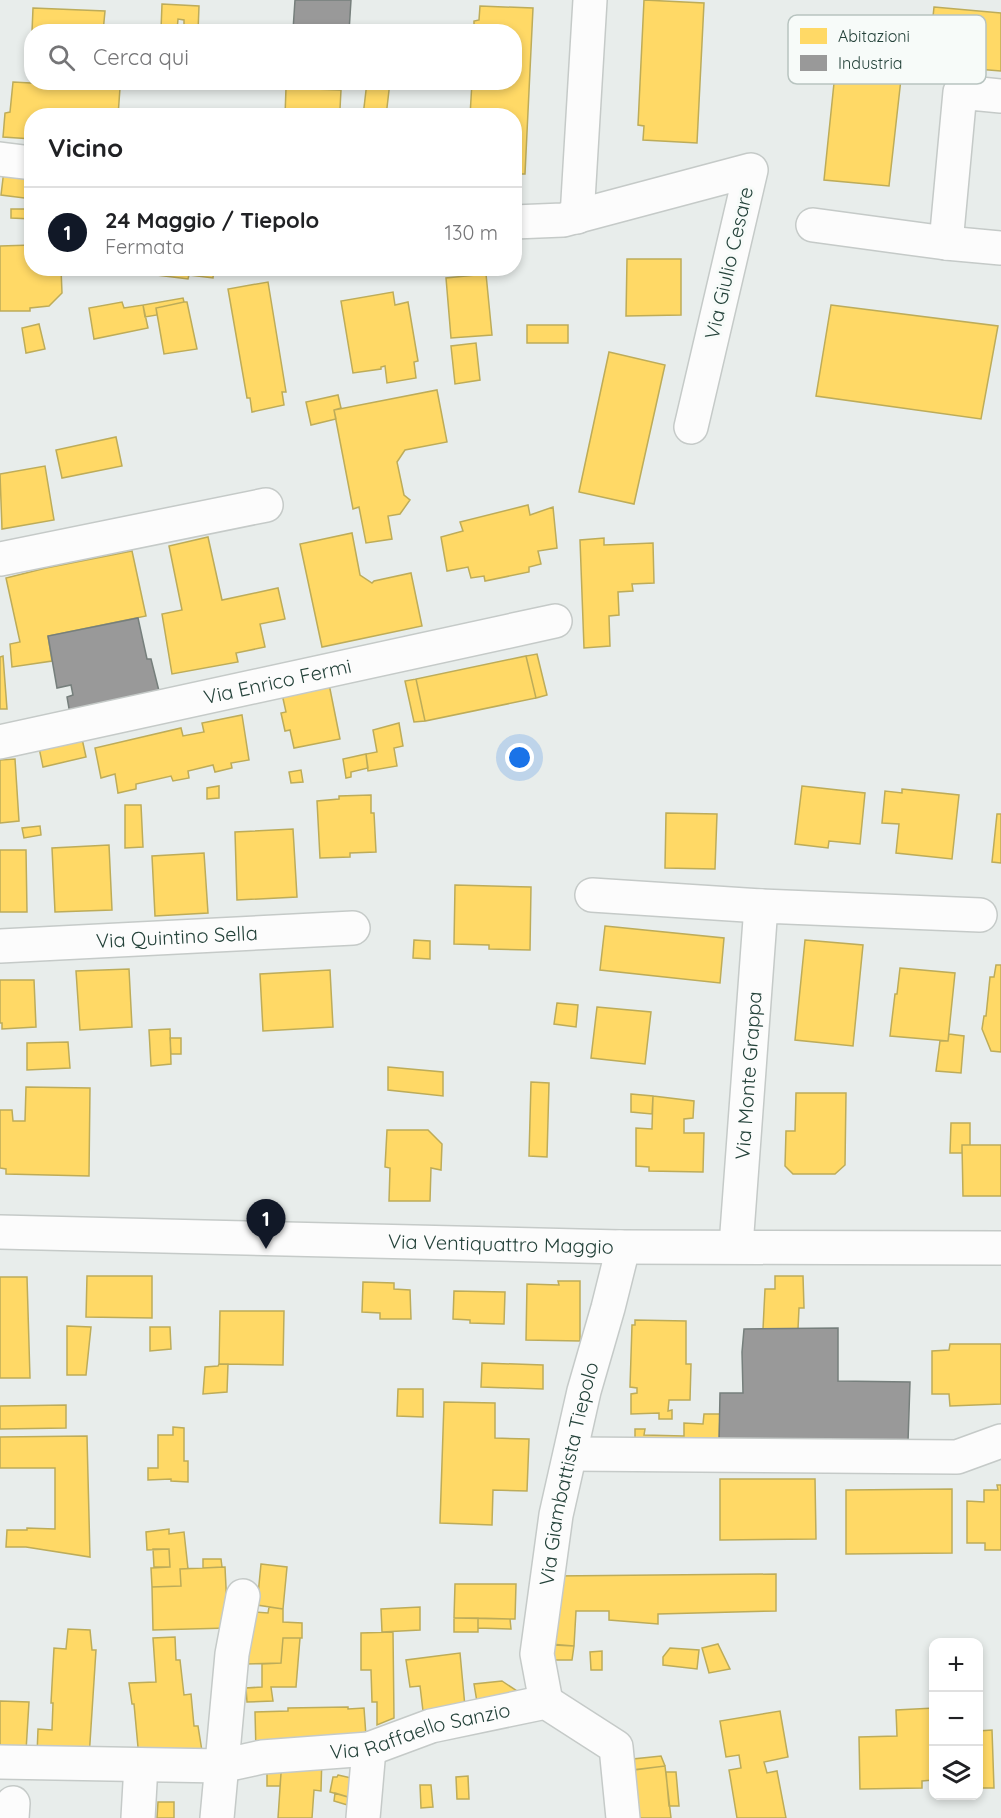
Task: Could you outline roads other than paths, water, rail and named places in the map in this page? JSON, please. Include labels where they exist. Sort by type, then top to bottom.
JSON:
[{"type":"street","points":[[577,217],[590,0]]},
{"type":"street","points":[[946,243],[960,92],[1001,96]]},
{"type":"street","points":[[0,159],[24,163]]},
{"type":"street","name":"Via Giulio Cesare","points":[[522,222],[563,220],[577,217],[751,170],[691,427]]},
{"type":"street","points":[[813,225],[1001,248]]},
{"type":"street","points":[[0,559],[266,505]]},
{"type":"street","name":"Via Enrico Fermi","points":[[0,742],[555,621]]},
{"type":"street","points":[[592,895],[760,906],[980,915]]},
{"type":"street","name":"Via Monte Grappa","points":[[736,1246],[760,906]]},
{"type":"street","name":"Via Quintino Sella","points":[[0,946],[353,928]]},
{"type":"street","name":"Via Ventiquattro Maggio","points":[[0,1232],[620,1247],[1001,1248]]},
{"type":"street","name":"Via Giambattista Tiepolo","points":[[546,1702],[537,1654],[556,1515],[584,1390],[620,1260],[620,1247]]},
{"type":"street","points":[[571,1454],[957,1457],[1001,1441]]},
{"type":"street","points":[[217,1818],[232,1654],[243,1596]]},
{"type":"street","points":[[546,1702],[616,1747],[623,1818]]},
{"type":"street","name":"Via Raffaello Sanzio","points":[[0,1762],[221,1766],[262,1757],[369,1749],[431,1726],[546,1702]]},
{"type":"street","points":[[363,1818],[369,1749]]},
{"type":"street","points":[[138,1818],[141,1765]]},
{"type":"place","name":"24 Maggio / Tiepolo","points":[[266,1249]]}]
